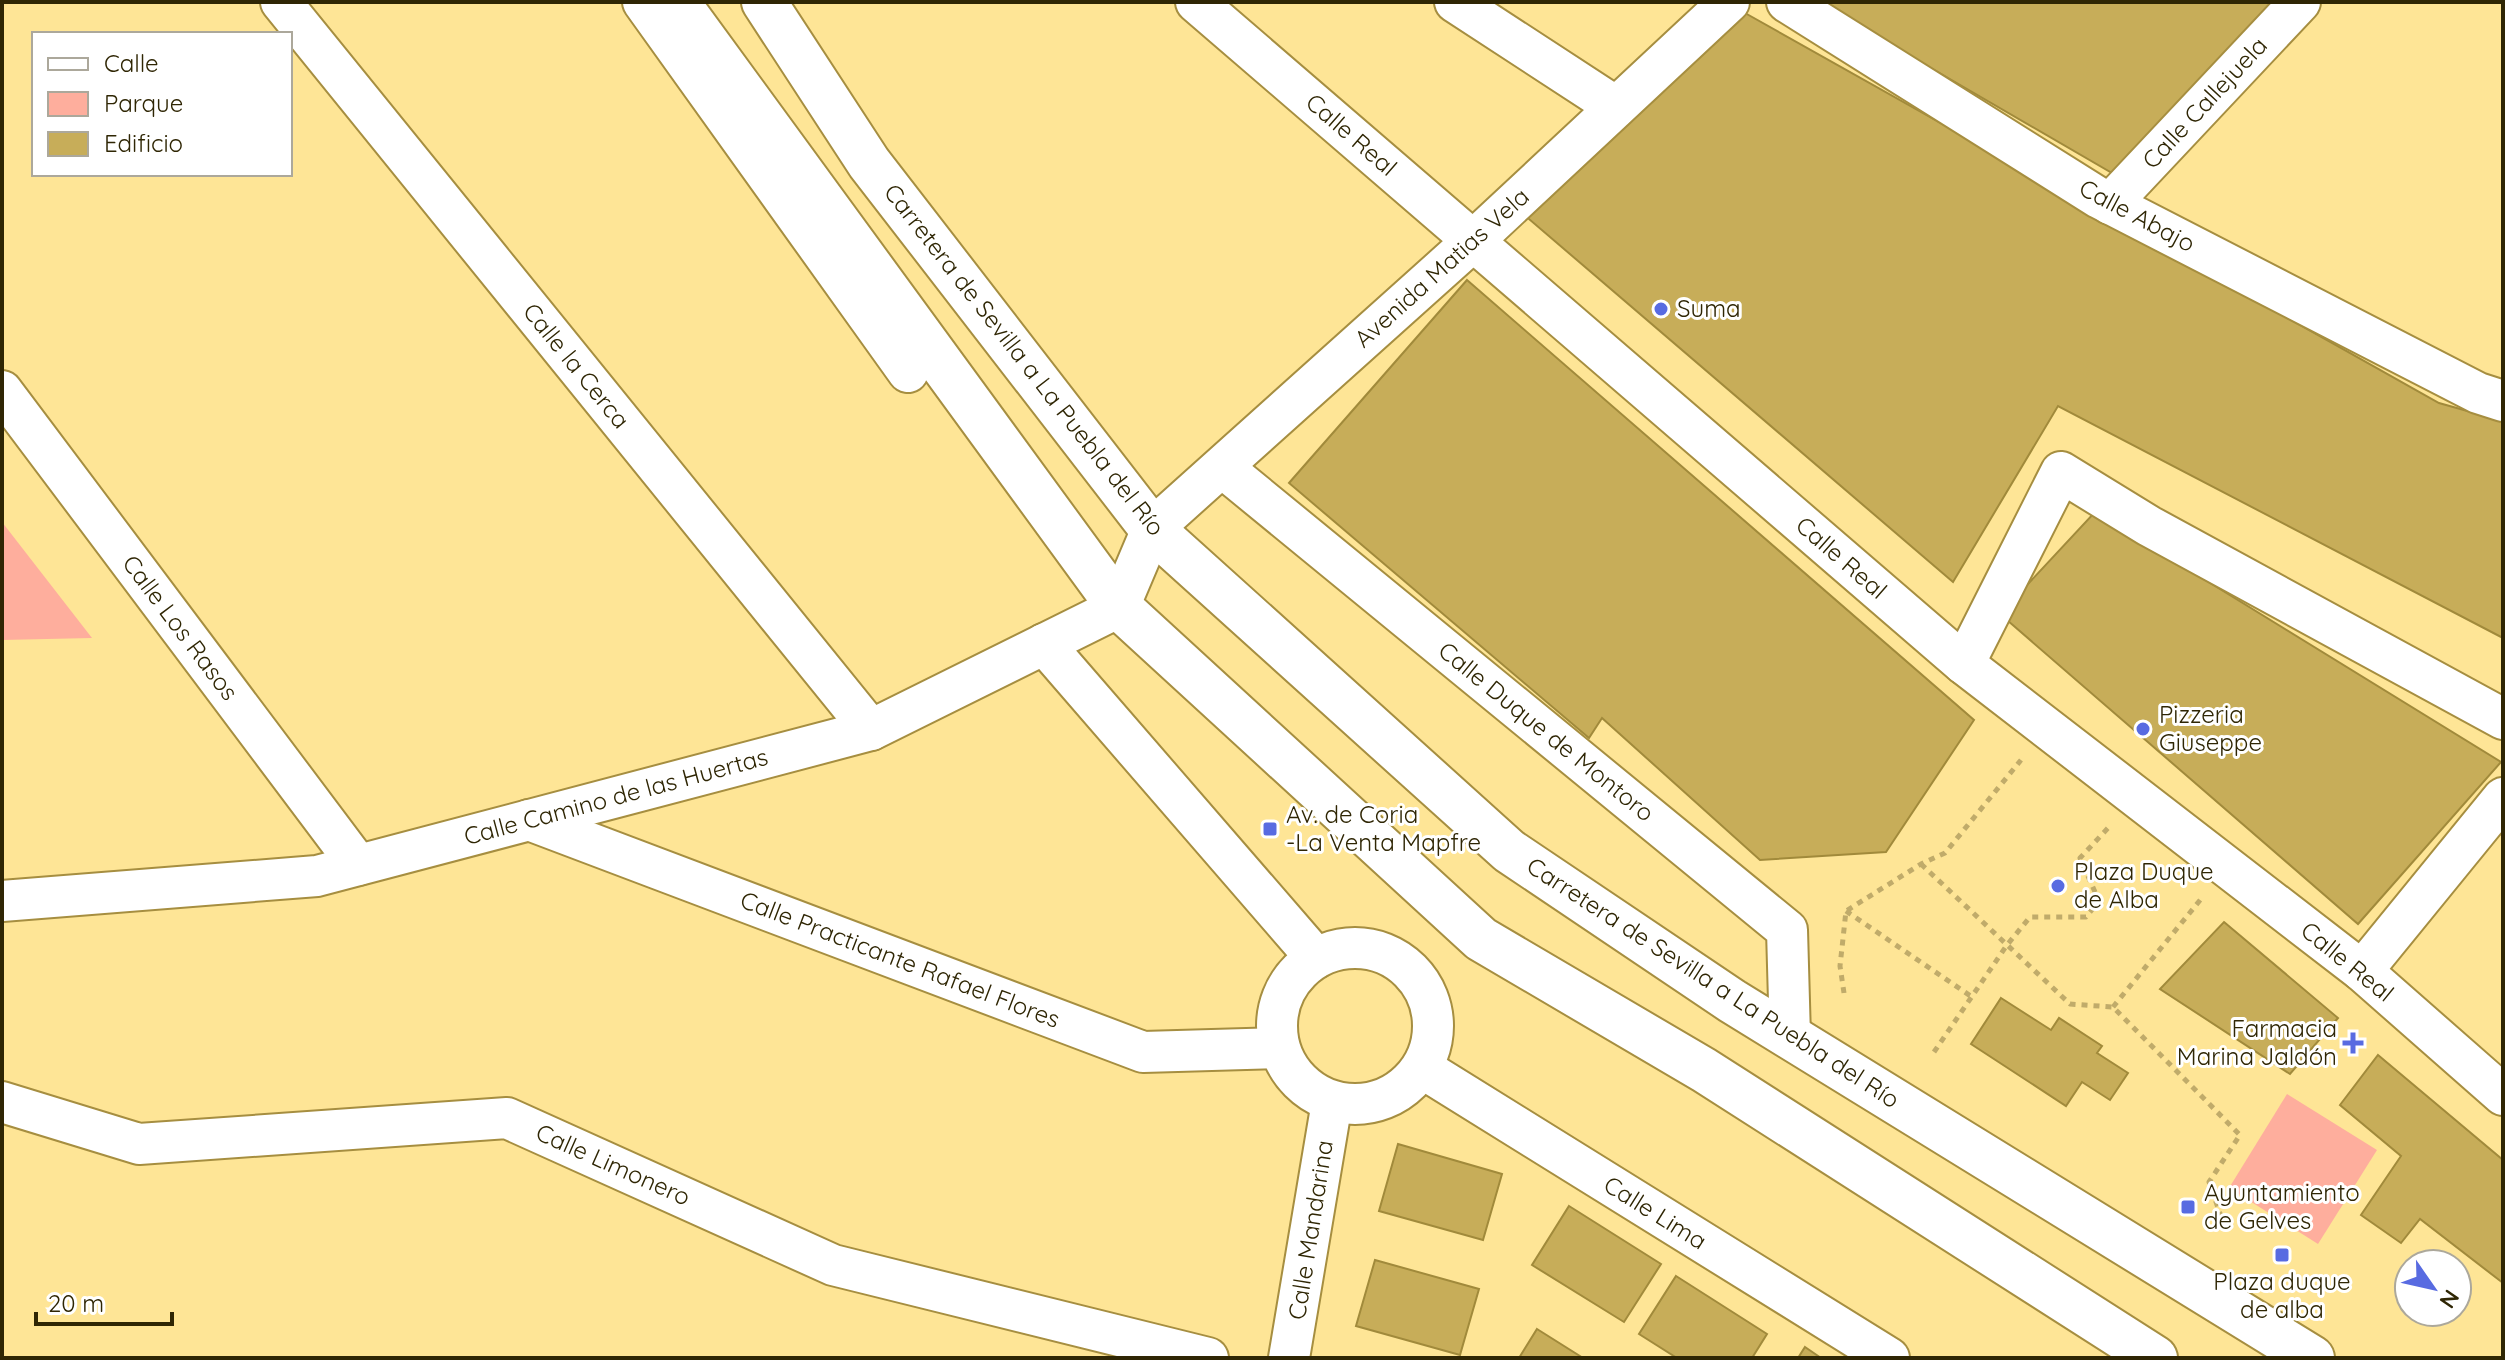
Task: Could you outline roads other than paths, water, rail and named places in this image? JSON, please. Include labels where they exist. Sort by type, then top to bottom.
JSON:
[{"type":"main road","points":[[677,2],[1119,607],[1481,939],[1704,1070],[2155,1358]]},
{"type":"main road","name":"Carretera de Sevilla a La Puebla del Río","points":[[764,2],[869,163],[1152,529],[1509,851],[1732,1001],[2312,1358]]},
{"type":"main road","points":[[908,372],[1090,568]]},
{"type":"street","name":"Calle la Cerca","points":[[281,2],[871,730]]},
{"type":"street","points":[[643,2],[908,372]]},
{"type":"street","name":"Calle Real","points":[[1196,2],[1964,664],[2362,971],[2503,1095]]},
{"type":"street","points":[[1455,2],[1616,107]]},
{"type":"street","name":"Avenida Matias Vela","points":[[1152,529],[1473,241],[1729,2]]},
{"type":"street","name":"Calle Abajo","points":[[1787,2],[2110,204],[2478,393],[2503,401]]},
{"type":"street","name":"Calle Callejuela","points":[[2110,204],[2300,2]]},
{"type":"street","name":"Calle Los Rasos","points":[[2,391],[358,865]]},
{"type":"street","name":"Calle Duque de Montoro","points":[[1222,467],[1787,930],[1790,1037]]},
{"type":"street","points":[[1964,664],[2061,472],[2149,526],[2503,719]]},
{"type":"street","points":[[1119,607],[1152,529]]},
{"type":"street","name":"Calle Camino de las Huertas","points":[[2,901],[317,876],[871,730],[1119,607]]},
{"type":"street","points":[[1044,644],[1316,958]]},
{"type":"street","points":[[2362,971],[2503,798]]},
{"type":"street","name":"Calle Practicante Rafael Flores","points":[[529,820],[1143,1052],[1279,1048]]},
{"type":"street","points":[[1366,948],[1391,956],[1412,972],[1426,993],[1433,1018],[1431,1044],[1422,1068],[1404,1087],[1382,1100],[1357,1105],[1332,1102],[1309,1090],[1290,1072],[1279,1048],[1276,1022],[1281,997],[1296,974],[1316,958],[1340,949],[1366,948]]},
{"type":"street","name":"Calle Lima","points":[[1422,1068],[1889,1358]]},
{"type":"street","name":"Calle Limonero","points":[[2,1102],[139,1144],[507,1118],[833,1265],[1208,1358]]},
{"type":"street","name":"Calle Mandarina","points":[[1289,1358],[1332,1102]]},
{"type":"place","name":"Suma","points":[[1661,309]]},
{"type":"place","name":"Pizzeria Giuseppe","points":[[2143,729]]},
{"type":"place","name":"Av. de Coria -La Venta Mapfre","points":[[1270,829]]},
{"type":"place","name":"Plaza Duque de Alba","points":[[2058,886]]},
{"type":"place","name":"Farmacia Marina Jaldón","points":[[2353,1043]]},
{"type":"place","name":"Ayuntamiento de Gelves","points":[[2188,1207]]},
{"type":"place","name":"Plaza duque de alba","points":[[2282,1255]]}]
